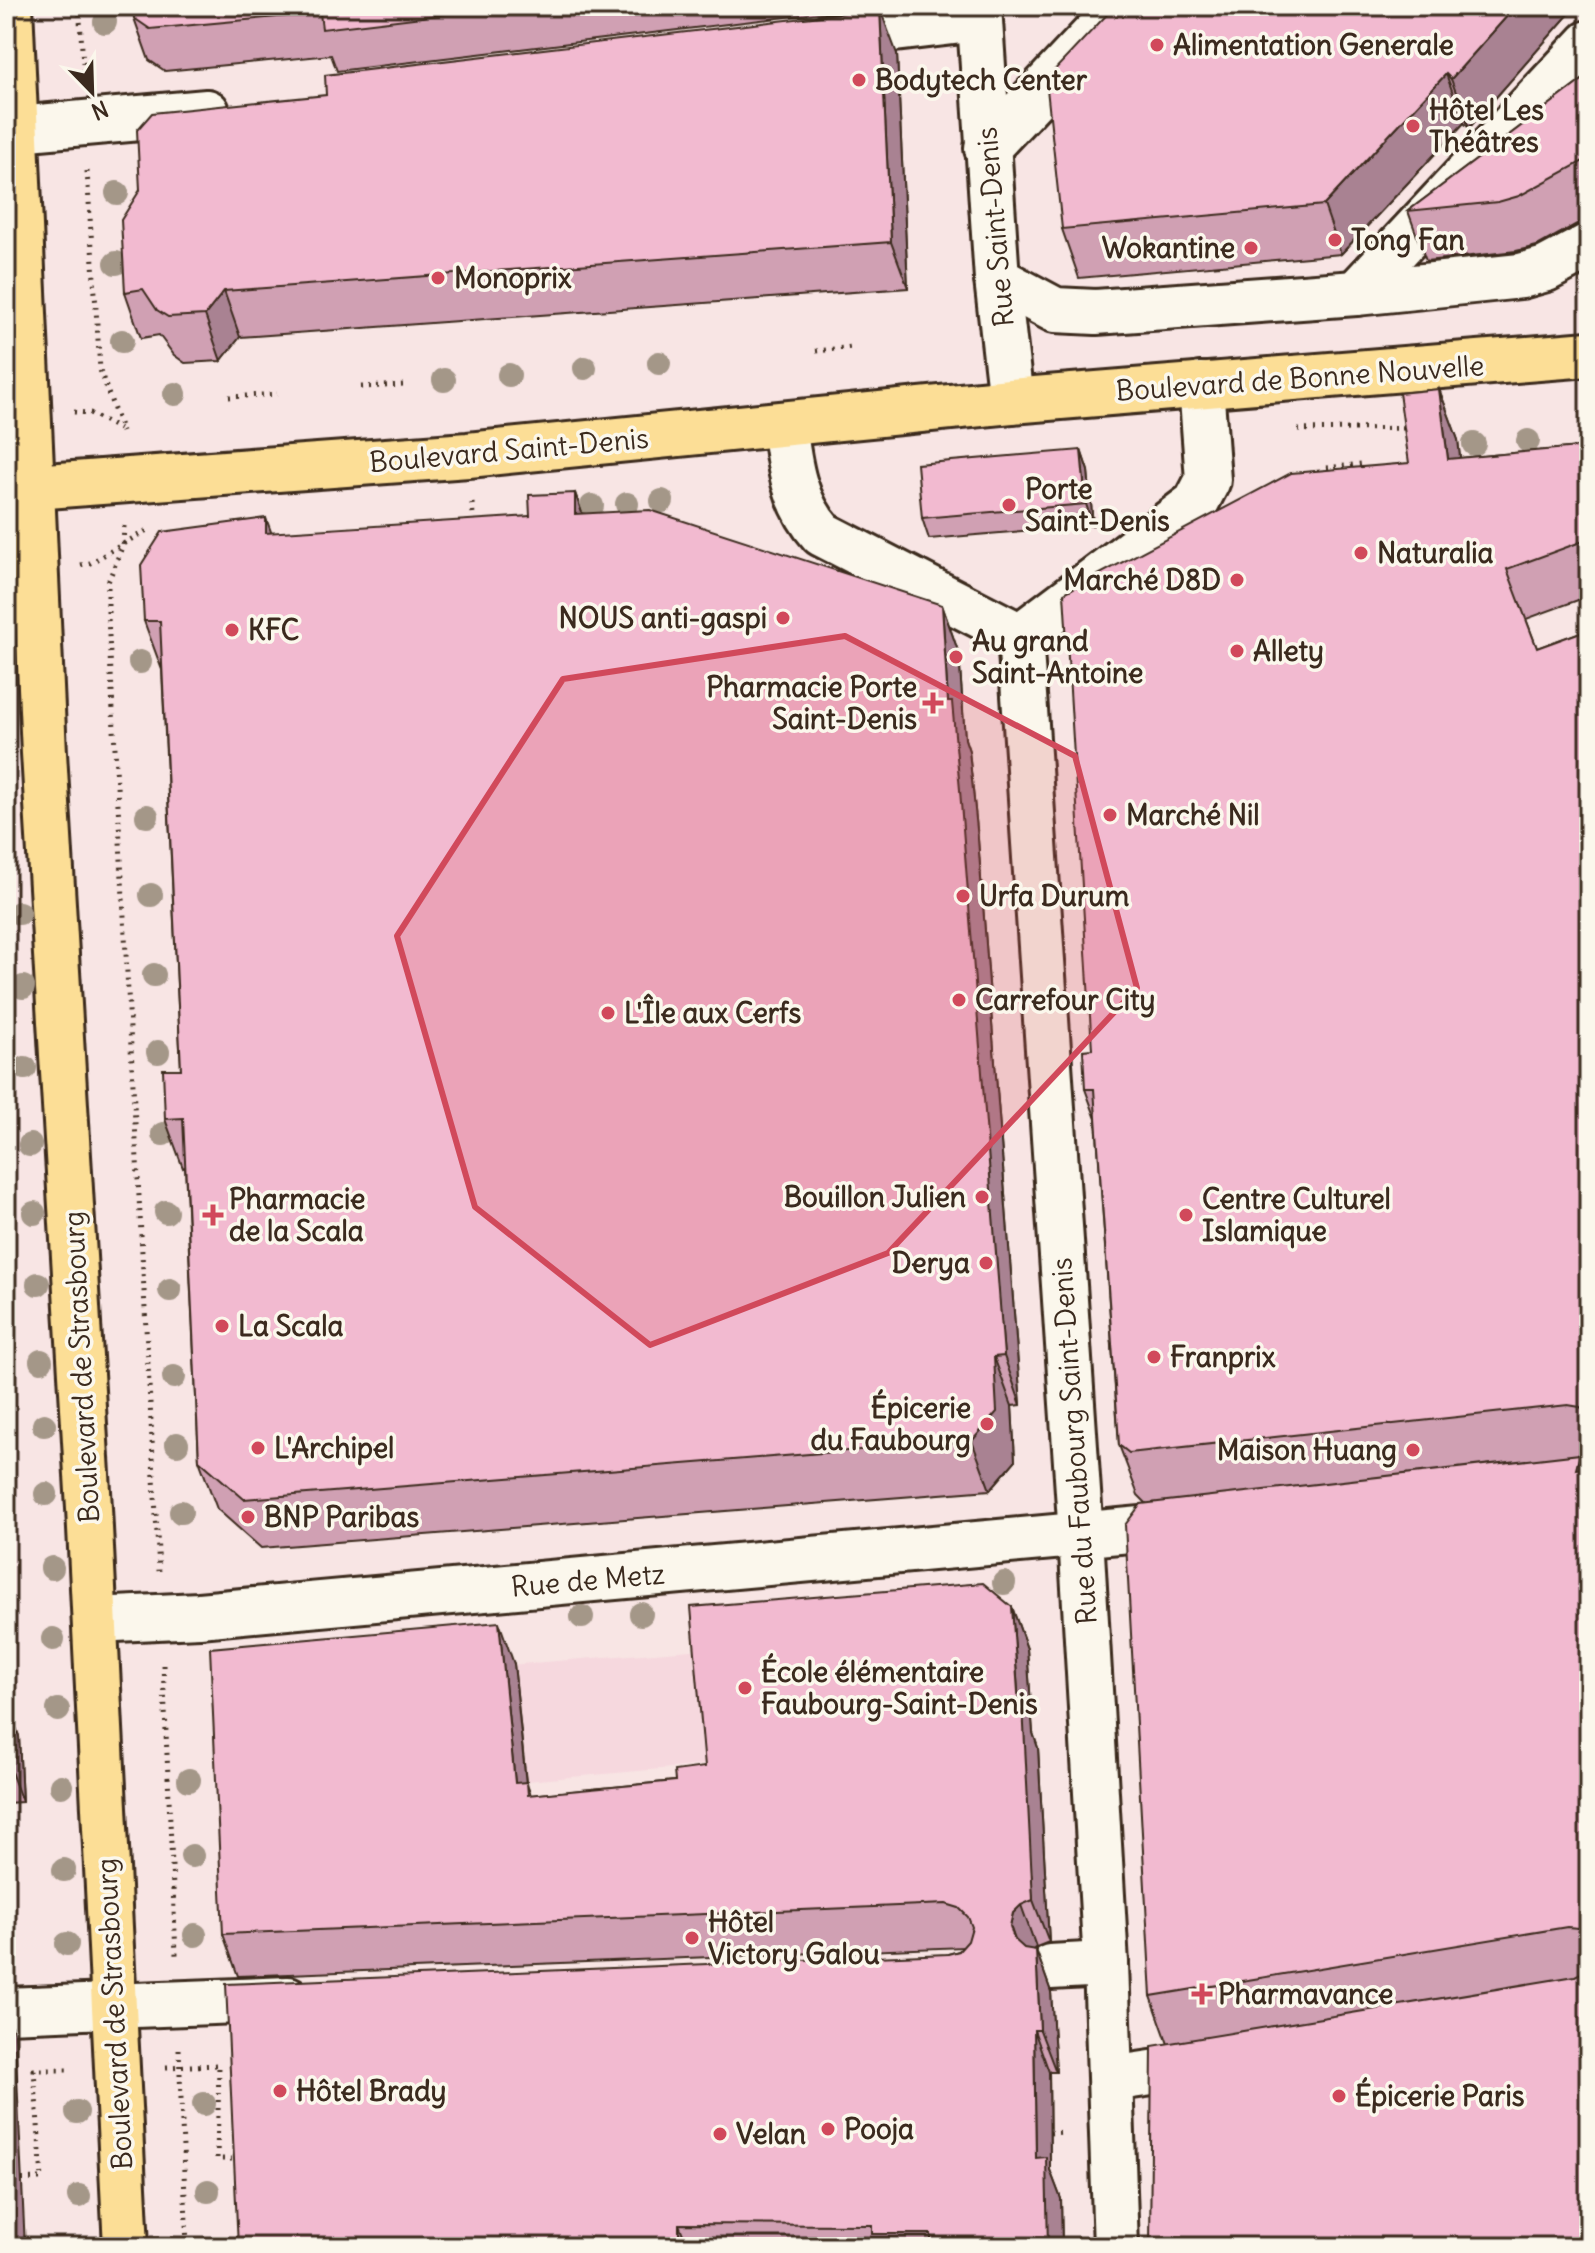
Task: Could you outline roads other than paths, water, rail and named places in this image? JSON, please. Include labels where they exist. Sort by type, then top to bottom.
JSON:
[{"type":"main road","name":"Boulevard de Strasbourg","points":[[10,6],[20,488],[44,753],[95,1620],[126,2247]]},
{"type":"main road","name":"Boulevard de Bonne Nouvelle","points":[[1011,401],[1589,354]]},
{"type":"main road","name":"Boulevard Saint-Denis","points":[[20,488],[468,455],[1011,401]]},
{"type":"street","points":[[987,148],[1121,6]]},
{"type":"street","points":[[790,42],[979,12]]},
{"type":"street","name":"Rue Saint-Denis","points":[[979,12],[997,279],[1011,401]]},
{"type":"street","points":[[1356,293],[1589,43]]},
{"type":"street","points":[[11,130],[239,108]]},
{"type":"street","points":[[997,279],[1055,310],[1096,312],[1356,293],[1521,276],[1546,269],[1589,246]]},
{"type":"street","points":[[784,424],[795,488],[810,521],[822,534],[1020,636],[1196,503],[1208,480],[1201,385]]},
{"type":"street","name":"Rue du Faubourg Saint-Denis","points":[[1020,636],[1081,1536],[1106,1964],[1116,2247]]},
{"type":"street","name":"Rue de Metz","points":[[95,1620],[199,1615],[1229,1520]]},
{"type":"street","points":[[1050,1967],[1106,1964]]},
{"type":"street","points":[[6,2010],[326,1997]]},
{"type":"street","points":[[1111,2079],[1251,2057]]},
{"type":"place","name":"Alimentation Generale","points":[[1157,45]]},
{"type":"place","name":"Bodytech Center","points":[[859,80]]},
{"type":"place","name":"Hôtel Les Théâtres","points":[[1413,126]]},
{"type":"place","name":"Tong Fan","points":[[1335,240]]},
{"type":"place","name":"Wokantine","points":[[1251,248]]},
{"type":"place","name":"Monoprix","points":[[438,278]]},
{"type":"place","name":"Porte Saint-Denis","points":[[1009,505]]},
{"type":"place","name":"Naturalia","points":[[1361,553]]},
{"type":"place","name":"Marché D8D","points":[[1237,580]]},
{"type":"place","name":"NOUS anti-gaspi","points":[[783,618]]},
{"type":"place","name":"KFC","points":[[232,630]]},
{"type":"place","name":"Allety","points":[[1237,651]]},
{"type":"place","name":"Au grand Saint-Antoine","points":[[956,657]]},
{"type":"place","name":"Pharmacie Porte Saint-Denis","points":[[933,703]]},
{"type":"place","name":"Marché Nil","points":[[1110,815]]},
{"type":"place","name":"Urfa Durum","points":[[963,896]]},
{"type":"place","name":"Carrefour City","points":[[959,1000]]},
{"type":"place","name":"L'Île aux Cerfs","points":[[608,1013]]},
{"type":"place","name":"Bouillon Julien","points":[[982,1197]]},
{"type":"place","name":"Pharmacie de la Scala","points":[[213,1215]]},
{"type":"place","name":"Centre Culturel Islamique","points":[[1186,1215]]},
{"type":"place","name":"Derya","points":[[986,1263]]},
{"type":"place","name":"La Scala","points":[[222,1326]]},
{"type":"place","name":"Franprix","points":[[1154,1357]]},
{"type":"place","name":"Épicerie du Faubourg","points":[[987,1424]]},
{"type":"place","name":"L'Archipel","points":[[258,1448]]},
{"type":"place","name":"Maison Huang","points":[[1413,1450]]},
{"type":"place","name":"BNP Paribas","points":[[248,1517]]},
{"type":"place","name":"École élémentaire Faubourg-Saint-Denis","points":[[745,1688]]},
{"type":"place","name":"Hôtel Victory Galou","points":[[692,1938]]},
{"type":"place","name":"Pharmavance","points":[[1202,1994]]},
{"type":"place","name":"Hôtel Brady","points":[[280,2091]]},
{"type":"place","name":"Épicerie Paris","points":[[1339,2096]]},
{"type":"place","name":"Pooja","points":[[828,2129]]},
{"type":"place","name":"Velan","points":[[720,2134]]}]
